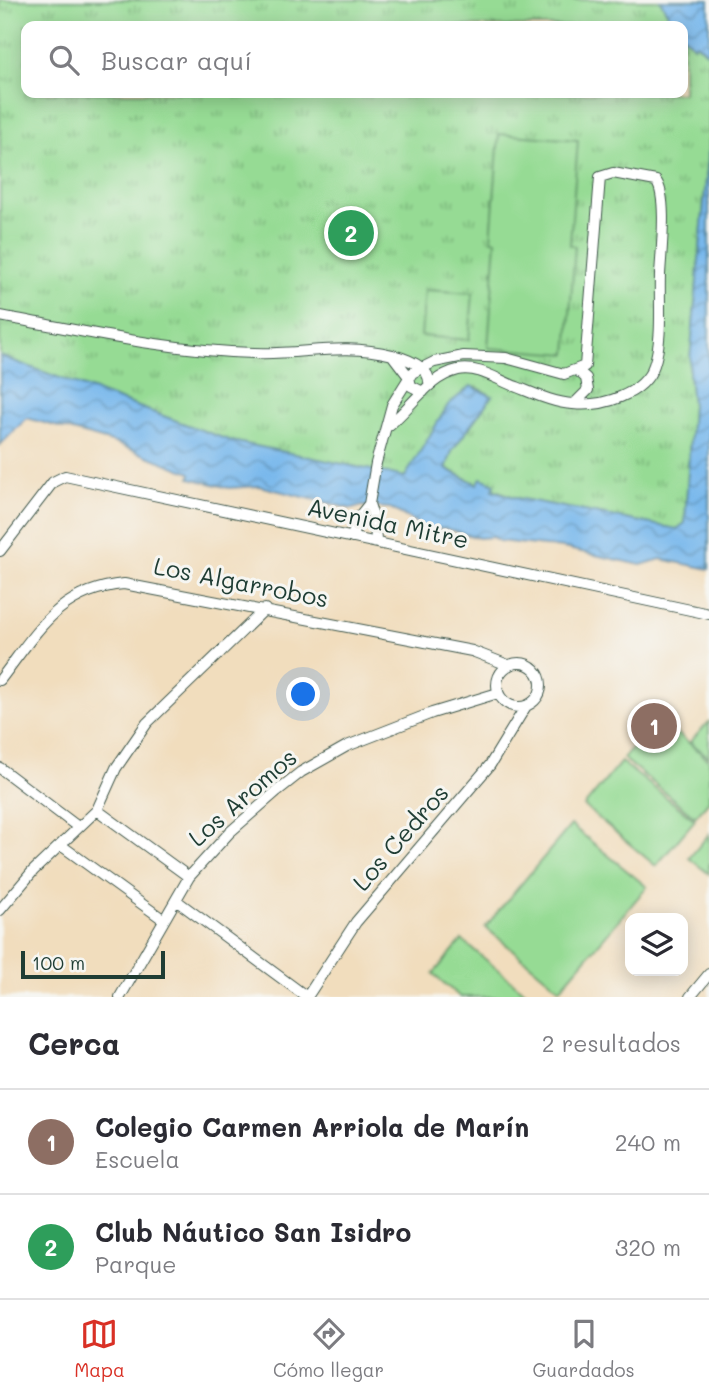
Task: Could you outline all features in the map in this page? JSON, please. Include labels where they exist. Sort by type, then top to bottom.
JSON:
[{"type":"street","points":[[376,542],[370,502],[376,463],[392,405],[409,377],[422,367],[464,356],[506,358],[550,373],[578,371],[587,362],[586,334],[600,177],[613,173],[649,178],[662,191],[654,366],[647,379],[629,393],[609,401],[574,405],[536,394],[477,369],[453,371],[426,389],[388,426]]},
{"type":"street","points":[[0,316],[201,349],[256,353],[320,347],[360,349],[392,355],[422,367],[429,376],[426,389]]},
{"type":"street","points":[[392,355],[409,377],[411,386],[426,389]]},
{"type":"street","points":[[574,405],[588,390],[586,378],[578,371]]},
{"type":"street","name":"Avenida Mitre","points":[[0,551],[59,477],[709,614]]},
{"type":"street","points":[[352,537],[357,519],[370,502]]},
{"type":"street","name":"Los Algarrobos","points":[[0,680],[52,612],[72,598],[108,585],[152,586],[472,651],[509,665]]},
{"type":"street","points":[[0,910],[96,810],[116,768],[147,723],[265,609]]},
{"type":"street","name":"Los Cedros","points":[[307,997],[356,922],[490,765],[526,706],[540,691],[539,676],[523,663],[509,665]]},
{"type":"street","points":[[509,665],[499,674],[498,693],[513,706],[526,706]]},
{"type":"street","name":"Los Aromos","points":[[120,997],[189,877],[246,818],[320,760],[379,733],[498,693]]},
{"type":"street","points":[[0,768],[78,827]]},
{"type":"street","points":[[96,810],[189,877]]},
{"type":"street","points":[[61,846],[164,920]]},
{"type":"street","points":[[177,901],[307,997]]},
{"type":"street","points":[[690,997],[709,974]]},
{"type":"green space","points":[[0,0],[660,0],[672,21],[21,21],[21,98],[688,98],[688,40],[693,46],[696,43],[709,54],[709,146],[689,372],[692,405],[685,523],[677,529],[517,498],[493,489],[481,479],[477,484],[446,468],[452,451],[492,396],[477,387],[418,457],[405,477],[231,441],[0,356]]},
{"type":"green space","points":[[499,134],[578,140],[570,245],[575,246],[567,354],[488,348],[496,240],[491,240]]},
{"type":"green space","points":[[425,290],[473,293],[469,340],[421,336]]},
{"type":"green space","points":[[658,717],[709,760],[709,801],[695,817],[623,758]]},
{"type":"green space","points":[[709,722],[709,757],[690,742]]},
{"type":"green space","points":[[621,762],[695,820],[656,866],[584,806]]},
{"type":"green space","points":[[571,825],[647,887],[560,989],[485,927]]},
{"type":"green space","points":[[709,834],[709,874],[689,858]]},
{"type":"green space","points":[[462,940],[531,997],[460,997],[433,974]]},
{"type":"water","points":[[660,0],[709,0],[709,54],[688,40],[688,21],[672,21]]},
{"type":"water","points":[[709,146],[709,569],[661,559],[641,565],[563,548],[499,541],[492,537],[479,538],[444,528],[427,529],[390,508],[362,506],[352,509],[259,486],[229,488],[190,478],[191,473],[112,442],[27,418],[0,445],[0,356],[231,441],[405,477],[448,405],[471,386],[492,396],[452,451],[446,469],[477,484],[481,478],[495,484],[493,490],[517,498],[677,529],[685,523],[692,405],[689,372]]},
{"type":"place","name":"Club Náutico San Isidro","points":[[351,233]]},
{"type":"place","name":"Colegio Carmen Arriola de Marín","points":[[654,726]]}]
